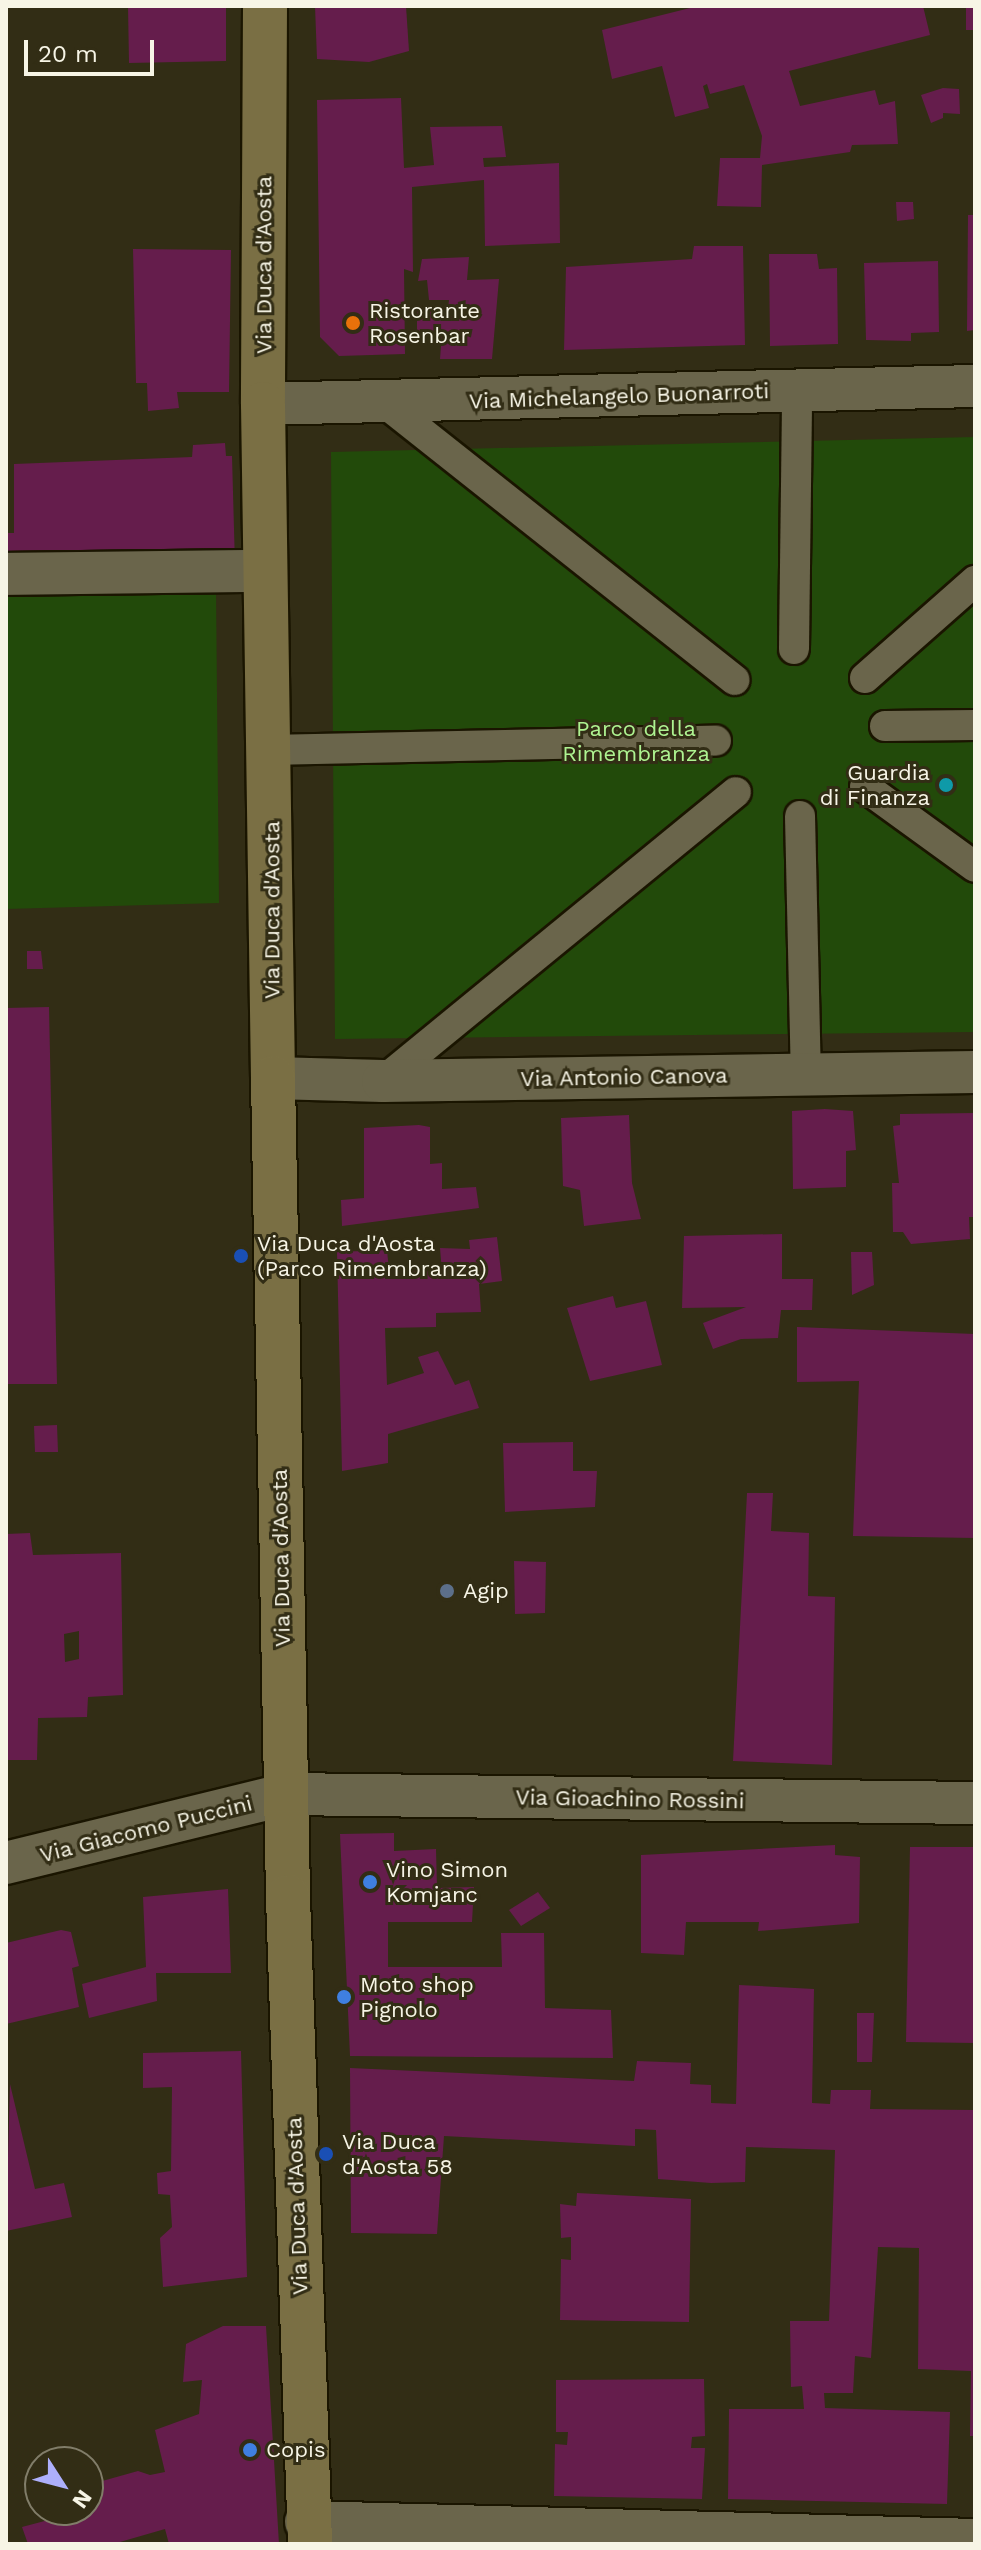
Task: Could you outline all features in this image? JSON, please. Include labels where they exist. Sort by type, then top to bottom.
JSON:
[{"type":"main road","name":"Via Duca d'Aosta","points":[[265,6],[263,404],[271,750],[273,1078],[286,1794],[308,2533]]},
{"type":"street","name":"Via Michelangelo Buonarroti","points":[[263,404],[975,386]]},
{"type":"street","points":[[794,649],[797,391]]},
{"type":"street","points":[[385,403],[734,680]]},
{"type":"street","points":[[6,574],[266,571]]},
{"type":"street","points":[[865,678],[975,581]]},
{"type":"street","points":[[885,726],[975,725]]},
{"type":"street","points":[[271,750],[716,741]]},
{"type":"street","points":[[865,787],[975,867]]},
{"type":"street","points":[[383,1081],[736,792]]},
{"type":"street","points":[[800,816],[806,1074]]},
{"type":"street","name":"Via Antonio Canova","points":[[273,1078],[383,1081],[975,1072]]},
{"type":"street","name":"Via Gioachino Rossini","points":[[286,1794],[975,1803]]},
{"type":"street","name":"Via Giacomo Puccini","points":[[6,1863],[286,1794]]},
{"type":"street","points":[[308,2533],[960,2540]]},
{"type":"green space","name":"Parco della Rimembranza","points":[[975,437],[975,1032],[335,1039],[331,452]]},
{"type":"green space","points":[[6,590],[216,590],[219,903],[6,909]]},
{"type":"building","points":[[128,6],[226,6],[226,61],[129,63]]},
{"type":"building","points":[[315,6],[406,6],[409,51],[369,62],[317,59]]},
{"type":"building","points":[[698,6],[923,6],[930,35],[789,71],[800,106],[875,90],[879,105],[895,101],[898,144],[852,145],[850,152],[762,165],[761,207],[717,206],[720,158],[760,158],[762,136],[744,85],[710,94],[707,84],[703,86],[709,108],[675,117],[662,66],[612,79],[602,30]]},
{"type":"building","points":[[966,6],[975,6],[975,30],[966,30]]},
{"type":"building","points":[[943,88],[959,89],[960,114],[943,113],[943,118],[931,123],[921,95]]},
{"type":"building","points":[[401,98],[404,168],[434,165],[430,127],[502,126],[506,157],[483,158],[484,167],[559,163],[560,243],[485,246],[484,180],[412,187],[413,272],[404,269],[405,354],[339,356],[320,337],[317,100]]},
{"type":"building","points":[[896,202],[913,202],[914,219],[897,221]]},
{"type":"building","points":[[968,215],[975,215],[975,330],[967,331]]},
{"type":"building","points":[[694,246],[743,246],[745,345],[564,350],[566,267],[692,259]]},
{"type":"building","points":[[133,249],[231,250],[229,392],[177,392],[179,408],[148,411],[147,383],[136,383]]},
{"type":"building","points":[[769,254],[817,254],[819,269],[837,268],[838,344],[770,346]]},
{"type":"building","points":[[469,257],[467,280],[499,279],[492,359],[440,359],[442,333],[417,335],[417,308],[448,309],[449,300],[429,300],[427,280],[418,281],[422,259]]},
{"type":"building","points":[[938,261],[939,332],[911,333],[911,341],[866,340],[864,263]]},
{"type":"building","points":[[225,443],[226,456],[232,456],[235,565],[6,562],[6,533],[14,533],[14,464],[192,457],[193,445]]},
{"type":"building","points":[[27,951],[41,951],[43,969],[27,969]]},
{"type":"building","points":[[49,1007],[57,1384],[6,1384],[6,1008]]},
{"type":"building","points":[[792,1111],[853,1111],[856,1150],[846,1151],[846,1187],[793,1189]]},
{"type":"building","points":[[975,1113],[975,1217],[969,1217],[970,1239],[911,1244],[903,1232],[893,1232],[892,1183],[899,1183],[893,1126],[900,1125],[900,1114]]},
{"type":"building","points":[[629,1115],[632,1183],[641,1219],[584,1226],[580,1190],[563,1186],[561,1118]]},
{"type":"building","points":[[430,1127],[430,1164],[442,1163],[442,1189],[476,1187],[479,1208],[342,1226],[341,1200],[364,1198],[364,1128]]},
{"type":"building","points":[[782,1234],[782,1279],[813,1279],[812,1310],[781,1310],[778,1338],[741,1339],[713,1349],[703,1323],[746,1307],[682,1308],[684,1236]]},
{"type":"building","points":[[497,1237],[502,1281],[479,1284],[481,1312],[436,1313],[436,1327],[385,1328],[387,1385],[424,1373],[418,1357],[438,1351],[455,1385],[469,1380],[479,1408],[388,1434],[388,1463],[342,1471],[337,1252],[387,1250],[389,1270],[442,1272],[440,1248],[470,1249],[469,1240]]},
{"type":"building","points":[[851,1252],[872,1252],[874,1285],[852,1295]]},
{"type":"building","points":[[613,1296],[616,1308],[646,1301],[662,1365],[590,1381],[567,1308]]},
{"type":"building","points":[[797,1327],[975,1334],[975,1538],[853,1536],[859,1381],[797,1382]]},
{"type":"building","points":[[57,1425],[58,1452],[35,1452],[34,1426]]},
{"type":"building","points":[[573,1442],[573,1471],[597,1471],[595,1507],[505,1512],[503,1443]]},
{"type":"building","points":[[747,1493],[773,1493],[771,1531],[809,1533],[808,1596],[835,1597],[832,1765],[733,1761]]},
{"type":"building","points":[[30,1533],[33,1555],[121,1553],[123,1695],[88,1697],[87,1717],[38,1718],[37,1760],[6,1760],[6,1534]],"holes":[[[79,1631],[79,1659],[65,1662],[64,1634]]]},
{"type":"building","points":[[514,1561],[546,1562],[545,1613],[515,1614]]},
{"type":"building","points":[[394,1833],[394,1851],[436,1849],[437,1888],[474,1887],[472,1922],[388,1922],[388,1967],[502,1967],[501,1933],[544,1933],[545,2008],[611,2010],[613,2058],[350,2056],[340,1834]]},
{"type":"building","points":[[835,1845],[835,1855],[860,1857],[859,1923],[758,1931],[759,1922],[686,1922],[684,1955],[641,1953],[641,1855]]},
{"type":"building","points":[[910,1847],[975,1847],[975,2043],[906,2042]]},
{"type":"building","points":[[228,1889],[231,1973],[156,1973],[157,2001],[89,2018],[82,1984],[146,1967],[143,1897]]},
{"type":"building","points":[[538,1892],[550,1908],[521,1926],[509,1910]]},
{"type":"building","points":[[61,1930],[71,1932],[79,1966],[72,1968],[79,2007],[6,2024],[6,1943]]},
{"type":"building","points":[[739,1985],[814,1989],[812,2103],[830,2104],[831,2090],[871,2090],[870,2109],[975,2110],[975,2436],[970,2436],[971,2371],[918,2369],[919,2248],[878,2247],[871,2358],[855,2356],[853,2393],[824,2393],[825,2408],[950,2412],[947,2504],[728,2499],[729,2409],[804,2409],[802,2386],[791,2387],[790,2321],[829,2321],[835,2150],[746,2147],[745,2182],[711,2183],[658,2179],[656,2130],[635,2129],[635,2146],[444,2136],[437,2234],[351,2233],[350,2068],[634,2081],[637,2061],[691,2063],[690,2084],[711,2085],[711,2103],[736,2104]]},
{"type":"building","points":[[857,2013],[874,2013],[872,2062],[857,2062]]},
{"type":"building","points":[[241,2051],[247,2277],[163,2287],[160,2238],[172,2227],[170,2195],[158,2194],[157,2173],[171,2171],[172,2087],[143,2088],[143,2053]]},
{"type":"building","points":[[10,2084],[35,2189],[64,2183],[72,2217],[6,2231]]},
{"type":"building","points":[[577,2193],[691,2199],[689,2322],[560,2320],[561,2259],[571,2260],[571,2237],[561,2238],[560,2204],[576,2206]]},
{"type":"building","points":[[223,2326],[266,2326],[279,2544],[169,2544],[165,2529],[113,2544],[28,2544],[22,2527],[104,2526],[104,2481],[138,2471],[150,2475],[165,2472],[155,2430],[199,2414],[202,2380],[183,2382],[186,2344]]},
{"type":"building","points":[[704,2379],[705,2436],[692,2437],[691,2448],[705,2448],[702,2499],[554,2496],[555,2444],[567,2445],[568,2432],[556,2432],[556,2380]]},
{"type":"place","name":"Ristorante Rosenbar","points":[[353,323]]},
{"type":"place","name":"Guardia di Finanza","points":[[946,785]]},
{"type":"place","name":"Via Duca d'Aosta (Parco Rimembranza)","points":[[241,1256]]},
{"type":"place","name":"Agip","points":[[447,1591]]},
{"type":"place","name":"Vino Simon Komjanc","points":[[370,1882]]},
{"type":"place","name":"Moto shop Pignolo","points":[[344,1997]]},
{"type":"place","name":"Via Duca d'Aosta 58","points":[[326,2154]]},
{"type":"place","name":"Copis","points":[[250,2450]]}]
